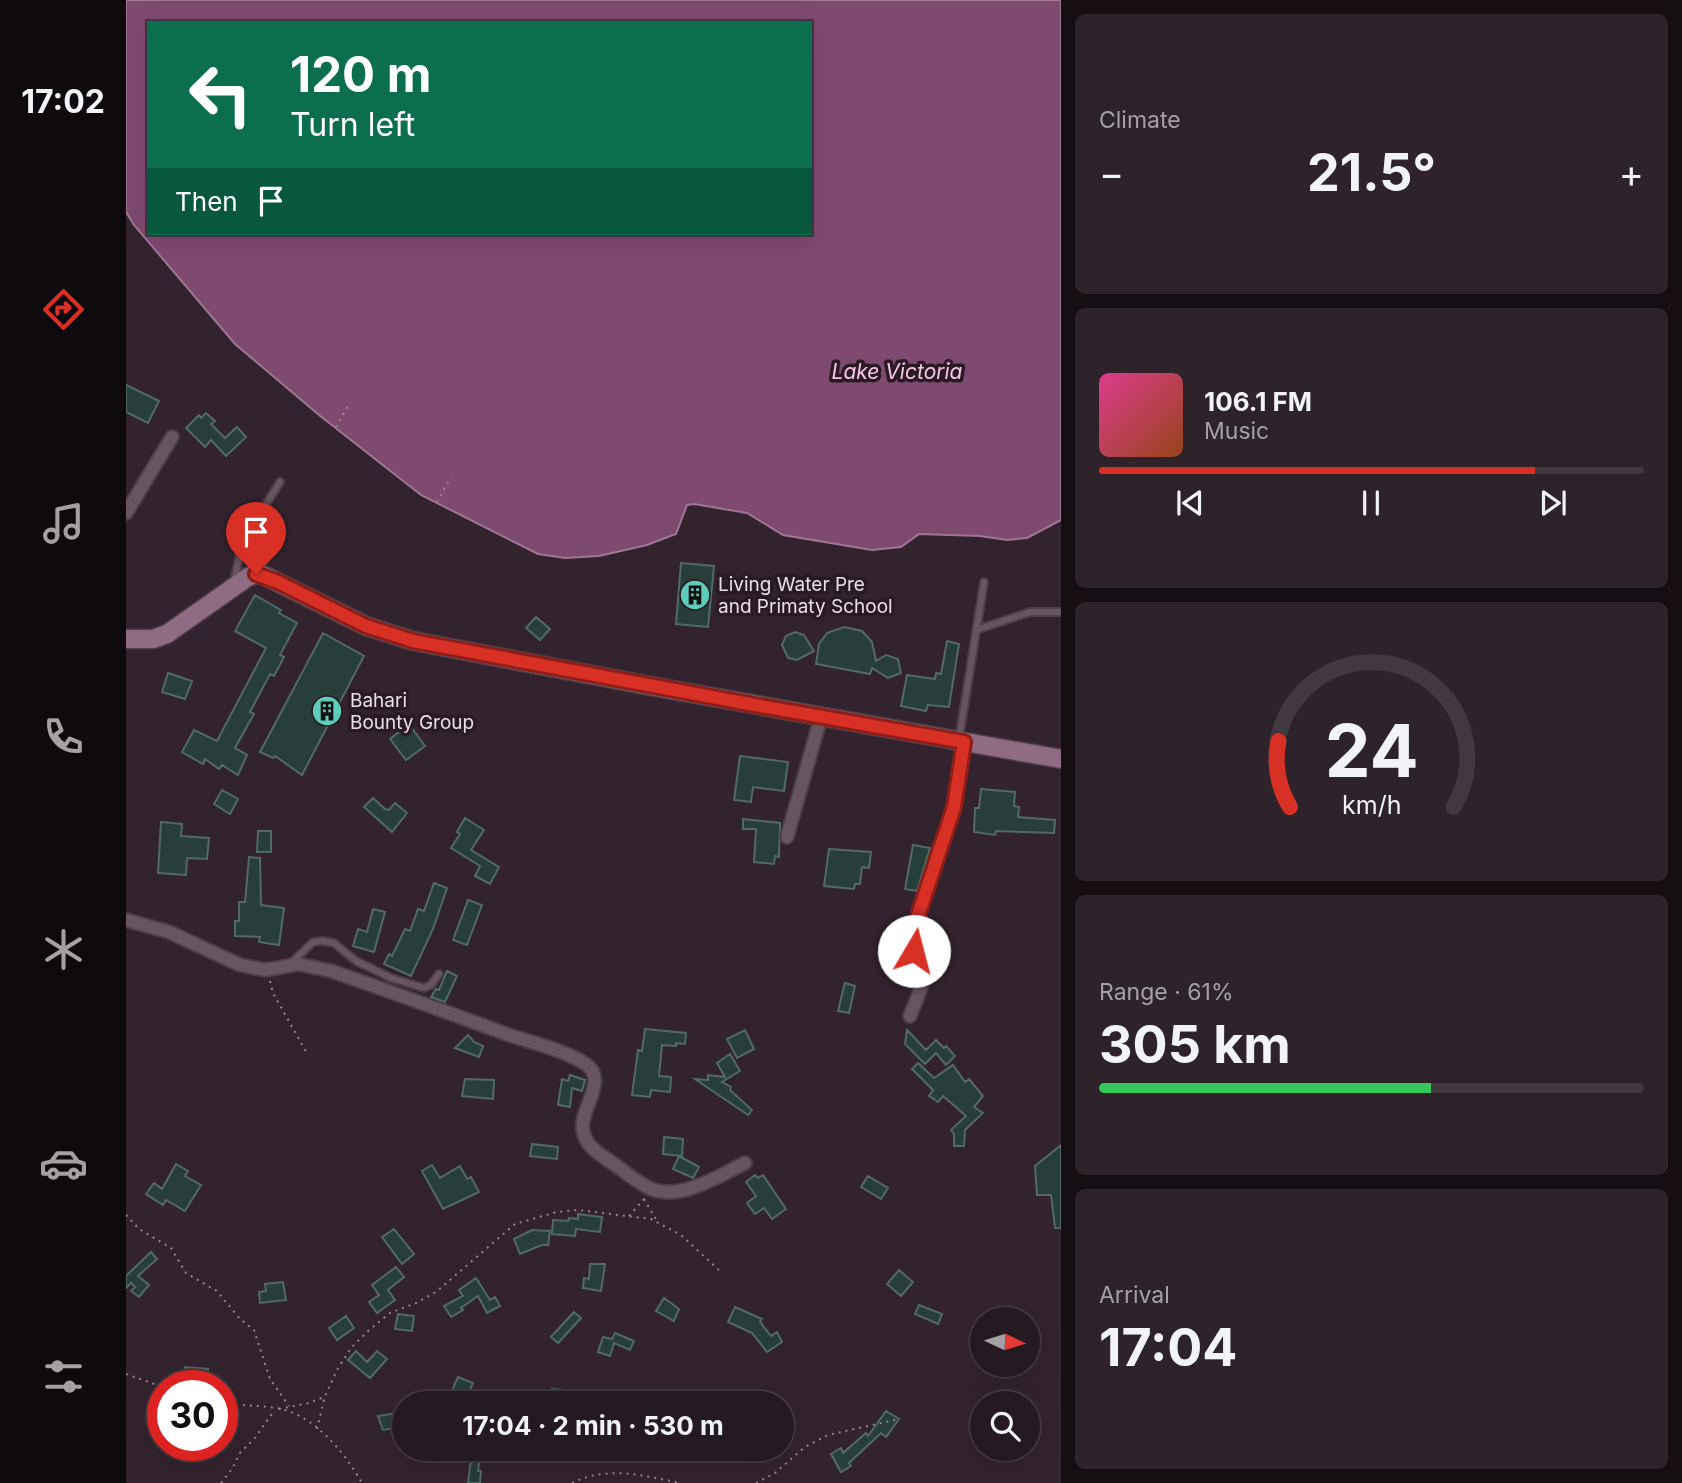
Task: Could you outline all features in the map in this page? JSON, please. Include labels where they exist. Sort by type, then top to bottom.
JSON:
[{"type":"street","points":[[126,513],[173,437]]},
{"type":"street","points":[[126,639],[153,639],[167,634],[256,574],[366,626],[413,641],[1061,760]]},
{"type":"street","points":[[787,837],[821,717]]},
{"type":"street","points":[[910,1016],[922,983],[923,969],[914,951],[913,931],[954,807],[961,741]]},
{"type":"street","points":[[126,920],[169,932],[240,965],[268,969],[309,965],[331,971],[587,1065],[592,1071],[594,1081],[592,1096],[584,1113],[582,1127],[585,1140],[594,1151],[656,1191],[671,1192],[697,1185],[744,1163]]},
{"type":"lane","points":[[233,587],[242,543],[280,482]]},
{"type":"lane","points":[[961,741],[984,582]]},
{"type":"lane","points":[[976,631],[1030,612],[1061,612]]},
{"type":"lane","points":[[289,965],[313,942],[323,941],[334,943],[356,961],[391,978],[424,988],[431,985],[439,974]]},
{"type":"path","points":[[336,427],[351,402]]},
{"type":"path","points":[[437,502],[451,477]]},
{"type":"path","points":[[268,969],[273,993],[307,1055]]},
{"type":"path","points":[[639,1182],[657,1222]]},
{"type":"path","points":[[628,1216],[644,1198]]},
{"type":"path","points":[[317,1429],[325,1396],[351,1348],[390,1313],[436,1292],[515,1224],[578,1209],[657,1222],[681,1235],[719,1270]]},
{"type":"path","points":[[126,1215],[139,1229],[171,1248],[186,1273],[218,1291],[240,1319],[254,1330],[265,1368],[289,1406]]},
{"type":"path","points":[[126,1374],[147,1381]]},
{"type":"path","points":[[221,1483],[240,1453],[276,1409],[309,1404],[325,1396]]},
{"type":"path","points":[[238,1405],[288,1411],[317,1429],[336,1445],[362,1483]]},
{"type":"path","points":[[755,1483],[775,1473],[805,1447],[828,1435],[898,1419]]},
{"type":"path","points":[[572,1483],[594,1475],[615,1472],[681,1483]]},
{"type":"water","name":"Lake Victoria","points":[[126,0],[1061,0],[1061,520],[1027,538],[1007,540],[980,536],[919,534],[901,547],[872,550],[783,535],[747,513],[694,504],[687,505],[676,534],[647,545],[599,556],[565,558],[538,554],[421,495],[319,415],[235,344],[134,225],[126,212]]},
{"type":"building","points":[[126,385],[159,401],[148,423],[126,412]]},
{"type":"building","points":[[206,413],[215,421],[211,424],[225,438],[237,427],[246,437],[226,456],[211,440],[205,447],[186,428],[199,415],[201,418]]},
{"type":"building","name":"Living Water Pre and Primaty School","points":[[681,563],[714,566],[708,627],[676,624]]},
{"type":"building","points":[[255,595],[297,623],[280,655],[284,657],[274,676],[270,674],[250,712],[254,714],[235,748],[247,755],[238,775],[222,765],[219,769],[205,759],[203,764],[182,752],[194,730],[217,741],[266,648],[235,631]]},
{"type":"building","points":[[536,617],[550,629],[540,640],[526,628]]},
{"type":"building","points":[[844,627],[862,631],[872,642],[876,661],[886,655],[898,659],[901,673],[888,678],[872,668],[870,674],[816,664],[819,644],[827,633]]},
{"type":"building","name":"Living Water Pre and Primaty School","points":[[795,632],[804,635],[814,651],[797,660],[788,658],[782,645],[786,636]]},
{"type":"building","points":[[323,633],[364,656],[302,775],[275,756],[273,758],[260,752]]},
{"type":"building","points":[[947,641],[959,644],[949,707],[928,705],[926,711],[901,706],[907,675],[935,679],[936,673],[941,674]]},
{"type":"building","points":[[168,673],[192,681],[185,699],[162,692]]},
{"type":"building","points":[[409,724],[425,746],[406,760],[390,739]]},
{"type":"building","points":[[740,756],[788,762],[784,791],[753,787],[751,802],[734,800]]},
{"type":"building","points":[[981,789],[1015,792],[1014,806],[1019,807],[1018,817],[1055,820],[1054,833],[996,831],[995,835],[974,832],[975,808],[979,808]]},
{"type":"building","points":[[222,790],[238,799],[230,814],[214,804]]},
{"type":"building","points":[[373,798],[385,809],[389,810],[395,803],[407,813],[392,832],[364,807]]},
{"type":"building","points":[[465,818],[484,830],[471,850],[499,867],[490,884],[475,876],[480,866],[451,848],[460,834],[457,832]]},
{"type":"building","points":[[743,819],[780,823],[779,857],[775,856],[774,864],[754,862],[756,829],[743,829]]},
{"type":"building","points":[[161,822],[182,824],[181,836],[209,838],[207,859],[187,858],[186,875],[158,873]]},
{"type":"building","points":[[258,831],[271,831],[271,852],[257,852]]},
{"type":"building","points":[[913,845],[930,848],[917,891],[905,889]]},
{"type":"building","points":[[829,849],[871,852],[869,868],[862,867],[860,884],[855,884],[854,889],[824,886]]},
{"type":"building","points":[[249,857],[260,858],[261,905],[284,908],[279,945],[259,942],[260,937],[235,936],[235,921],[239,921],[239,902],[245,902]]},
{"type":"building","points":[[434,883],[447,888],[433,929],[411,976],[384,964],[389,954],[392,956],[405,929],[410,931],[418,909],[424,911]]},
{"type":"building","points":[[468,900],[482,905],[467,945],[453,940]]},
{"type":"building","points":[[373,909],[385,912],[374,952],[353,946],[358,929],[367,932]]},
{"type":"building","points":[[447,971],[457,976],[445,1002],[431,997],[436,989],[439,990]]},
{"type":"building","points":[[845,983],[855,986],[849,1013],[838,1011]]},
{"type":"building","points":[[645,1029],[686,1033],[685,1044],[662,1045],[659,1076],[671,1077],[670,1092],[651,1090],[650,1097],[632,1095],[638,1050],[642,1051]]},
{"type":"building","points":[[745,1030],[754,1049],[737,1058],[727,1039]]},
{"type":"building","points":[[907,1030],[926,1050],[936,1040],[955,1056],[946,1065],[936,1053],[925,1064],[905,1044]]},
{"type":"building","points":[[468,1035],[483,1046],[479,1057],[455,1048]]},
{"type":"building","points":[[730,1054],[740,1071],[722,1082],[731,1087],[730,1090],[752,1110],[748,1115],[695,1079],[708,1080],[708,1075],[725,1077],[717,1063]]},
{"type":"building","points":[[918,1063],[934,1078],[953,1065],[965,1082],[969,1079],[983,1096],[974,1107],[983,1113],[965,1130],[964,1146],[954,1146],[954,1134],[951,1130],[966,1116],[943,1096],[938,1102],[929,1096],[933,1090],[912,1069]]},
{"type":"building","points":[[570,1075],[585,1080],[582,1091],[572,1088],[570,1107],[558,1105],[562,1079],[568,1081]]},
{"type":"building","points":[[465,1079],[494,1080],[493,1099],[462,1096]]},
{"type":"building","points":[[664,1137],[683,1139],[682,1156],[663,1154]]},
{"type":"building","points":[[532,1144],[558,1147],[557,1159],[530,1156]]},
{"type":"building","points":[[1061,1145],[1061,1228],[1055,1228],[1051,1195],[1037,1195],[1035,1166]]},
{"type":"building","points":[[679,1156],[699,1167],[693,1178],[673,1169]]},
{"type":"building","points":[[176,1164],[188,1171],[185,1176],[201,1185],[185,1211],[166,1200],[163,1205],[146,1194],[154,1183],[162,1189]]},
{"type":"building","points":[[432,1165],[440,1178],[460,1166],[467,1179],[471,1177],[479,1192],[443,1209],[422,1171]]},
{"type":"building","points":[[755,1175],[758,1178],[763,1175],[786,1209],[772,1219],[764,1208],[755,1214],[747,1203],[756,1196],[746,1182]]},
{"type":"building","points":[[868,1176],[888,1188],[881,1199],[861,1187]]},
{"type":"building","points":[[578,1214],[602,1217],[600,1232],[576,1229],[575,1236],[552,1234],[553,1220],[578,1219]]},
{"type":"building","points":[[394,1229],[414,1254],[402,1264],[382,1237]]},
{"type":"building","points":[[532,1230],[550,1231],[548,1245],[520,1254],[514,1239]]},
{"type":"building","points":[[151,1252],[157,1259],[138,1276],[149,1285],[139,1297],[131,1291],[135,1287],[131,1283],[126,1288],[126,1276]]},
{"type":"building","points":[[590,1264],[605,1264],[601,1291],[583,1288],[584,1278],[589,1279]]},
{"type":"building","points":[[396,1267],[404,1277],[388,1290],[395,1300],[377,1313],[369,1302],[379,1295],[372,1285]]},
{"type":"building","points":[[899,1270],[913,1282],[901,1296],[887,1284]]},
{"type":"building","points":[[476,1278],[490,1300],[495,1297],[500,1306],[487,1313],[478,1296],[451,1317],[444,1306],[463,1296],[459,1290]]},
{"type":"building","points":[[283,1282],[286,1300],[260,1303],[259,1292],[266,1291],[265,1284]]},
{"type":"building","points":[[664,1298],[679,1309],[674,1321],[656,1311]]},
{"type":"building","points":[[919,1305],[942,1314],[938,1324],[915,1314]]},
{"type":"building","points":[[735,1307],[762,1319],[760,1322],[771,1336],[777,1332],[782,1342],[767,1352],[752,1333],[728,1322]]},
{"type":"building","points":[[574,1312],[581,1318],[558,1343],[551,1337]]},
{"type":"building","points":[[398,1314],[414,1316],[412,1331],[395,1329]]},
{"type":"building","points":[[346,1316],[354,1328],[337,1340],[329,1328]]},
{"type":"building","points":[[615,1333],[634,1341],[630,1350],[614,1343],[610,1356],[598,1352],[603,1337],[612,1339]]},
{"type":"building","points":[[356,1351],[367,1362],[377,1351],[387,1359],[370,1378],[348,1360]]},
{"type":"building","points":[[185,1367],[208,1369],[208,1370],[185,1370]]},
{"type":"building","points":[[458,1377],[473,1383],[470,1391],[452,1391]]},
{"type":"building","points":[[886,1411],[899,1419],[886,1437],[881,1433],[849,1463],[851,1466],[841,1472],[831,1454],[841,1448],[843,1453],[866,1433],[868,1436]]},
{"type":"building","points":[[392,1414],[392,1429],[383,1430],[378,1416]]},
{"type":"building","points":[[472,1461],[479,1461],[480,1483],[468,1483]]},
{"type":"place","name":"Living Water Pre and Primaty School","points":[[695,595]]},
{"type":"place","name":"Bahari Bounty Group","points":[[327,711]]},
{"type":"route","points":[[256,574],[278,582],[366,626],[413,641],[964,742],[954,807],[913,931],[914,951]]}]
